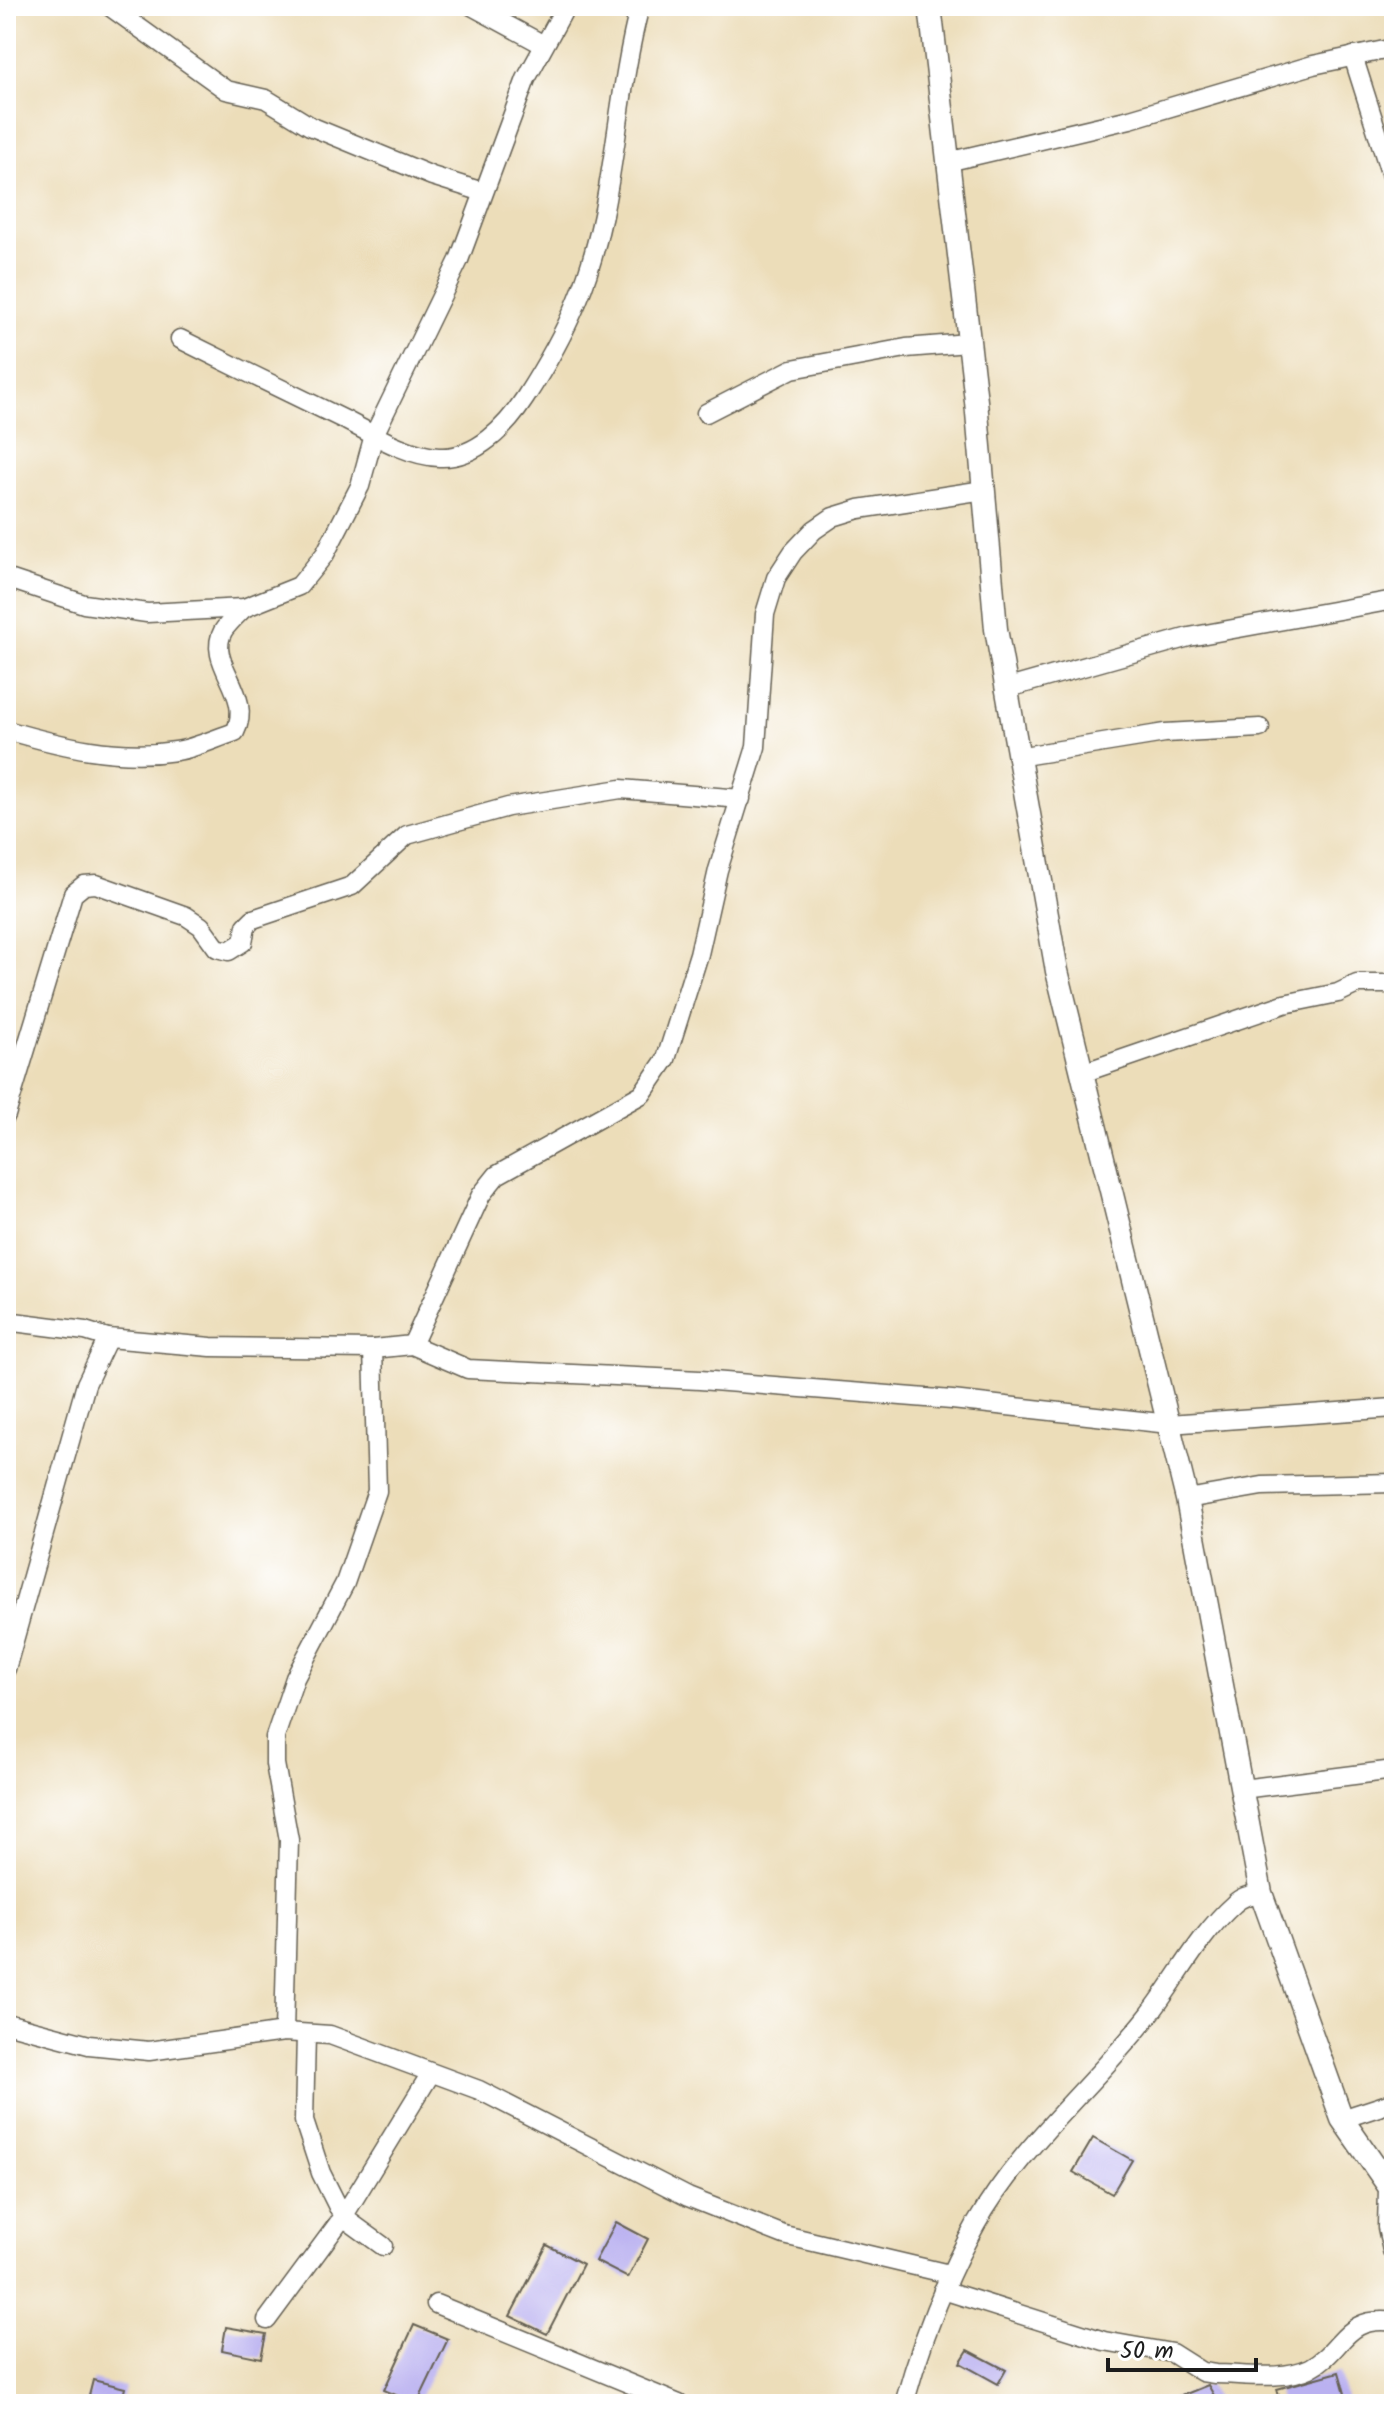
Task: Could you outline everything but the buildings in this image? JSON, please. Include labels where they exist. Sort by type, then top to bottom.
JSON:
[{"type":"street","points":[[109,6],[226,90],[266,99],[310,126],[432,176],[483,192]]},
{"type":"street","points":[[472,6],[542,44]]},
{"type":"street","points":[[6,578],[84,604],[147,613],[244,608],[299,586],[325,554],[360,486],[374,435],[459,260],[542,44],[566,6]]},
{"type":"street","points":[[180,339],[374,435],[439,457],[476,447],[512,419],[549,363],[578,300],[594,248],[610,174],[625,65],[640,6]]},
{"type":"street","points":[[930,6],[1005,689],[1057,971],[1085,1072],[1187,1499],[1261,1893],[1342,2119],[1390,2188],[1389,2227],[1394,2250]]},
{"type":"street","points":[[947,162],[1130,119],[1353,56],[1394,48]]},
{"type":"street","points":[[1353,56],[1394,185]]},
{"type":"street","points":[[706,413],[763,381],[803,366],[906,348],[968,343]]},
{"type":"street","points":[[412,1345],[481,1195],[497,1175],[642,1094],[654,1082],[666,1059],[699,954],[718,870],[756,747],[765,614],[776,578],[793,552],[814,530],[833,517],[859,509],[984,490]]},
{"type":"street","points":[[1005,689],[1189,637],[1394,600]]},
{"type":"street","points":[[6,730],[59,746],[151,753],[179,751],[235,732],[242,719],[241,705],[219,644],[223,632],[244,608]]},
{"type":"street","points":[[1017,757],[1165,733],[1260,728]]},
{"type":"street","points":[[6,1115],[73,894],[84,885],[96,884],[186,916],[201,926],[217,948],[229,951],[243,942],[246,926],[253,919],[352,886],[407,835],[508,807],[621,789],[741,799]]},
{"type":"street","points":[[1085,1072],[1284,1004],[1338,993],[1357,984],[1394,984]]},
{"type":"street","points":[[6,1321],[85,1331],[108,1338],[211,1347],[373,1349],[412,1345],[468,1369],[700,1380],[952,1400],[1169,1424],[1394,1408]]},
{"type":"street","points":[[6,1669],[86,1384],[108,1338]]},
{"type":"street","points":[[284,2032],[289,1840],[275,1764],[275,1737],[295,1678],[345,1583],[377,1491],[373,1349]]},
{"type":"street","points":[[1187,1499],[1262,1486],[1394,1483]]},
{"type":"street","points":[[1242,1789],[1394,1770]]},
{"type":"street","points":[[904,2404],[946,2282],[978,2221],[1012,2173],[1150,2014],[1193,1951],[1233,1904],[1246,1895],[1261,1893]]},
{"type":"street","points":[[6,2023],[89,2045],[149,2051],[284,2032],[352,2042],[479,2090],[688,2197],[784,2235],[946,2282],[1104,2341],[1172,2353],[1202,2372],[1297,2372],[1321,2361],[1344,2333],[1358,2325],[1377,2319],[1394,2322]]},
{"type":"street","points":[[306,2034],[304,2121],[321,2173],[343,2217],[383,2246]]},
{"type":"street","points":[[267,2320],[343,2217],[431,2073]]},
{"type":"street","points":[[1342,2119],[1394,2102]]},
{"type":"street","points":[[436,2304],[679,2404]]}]
